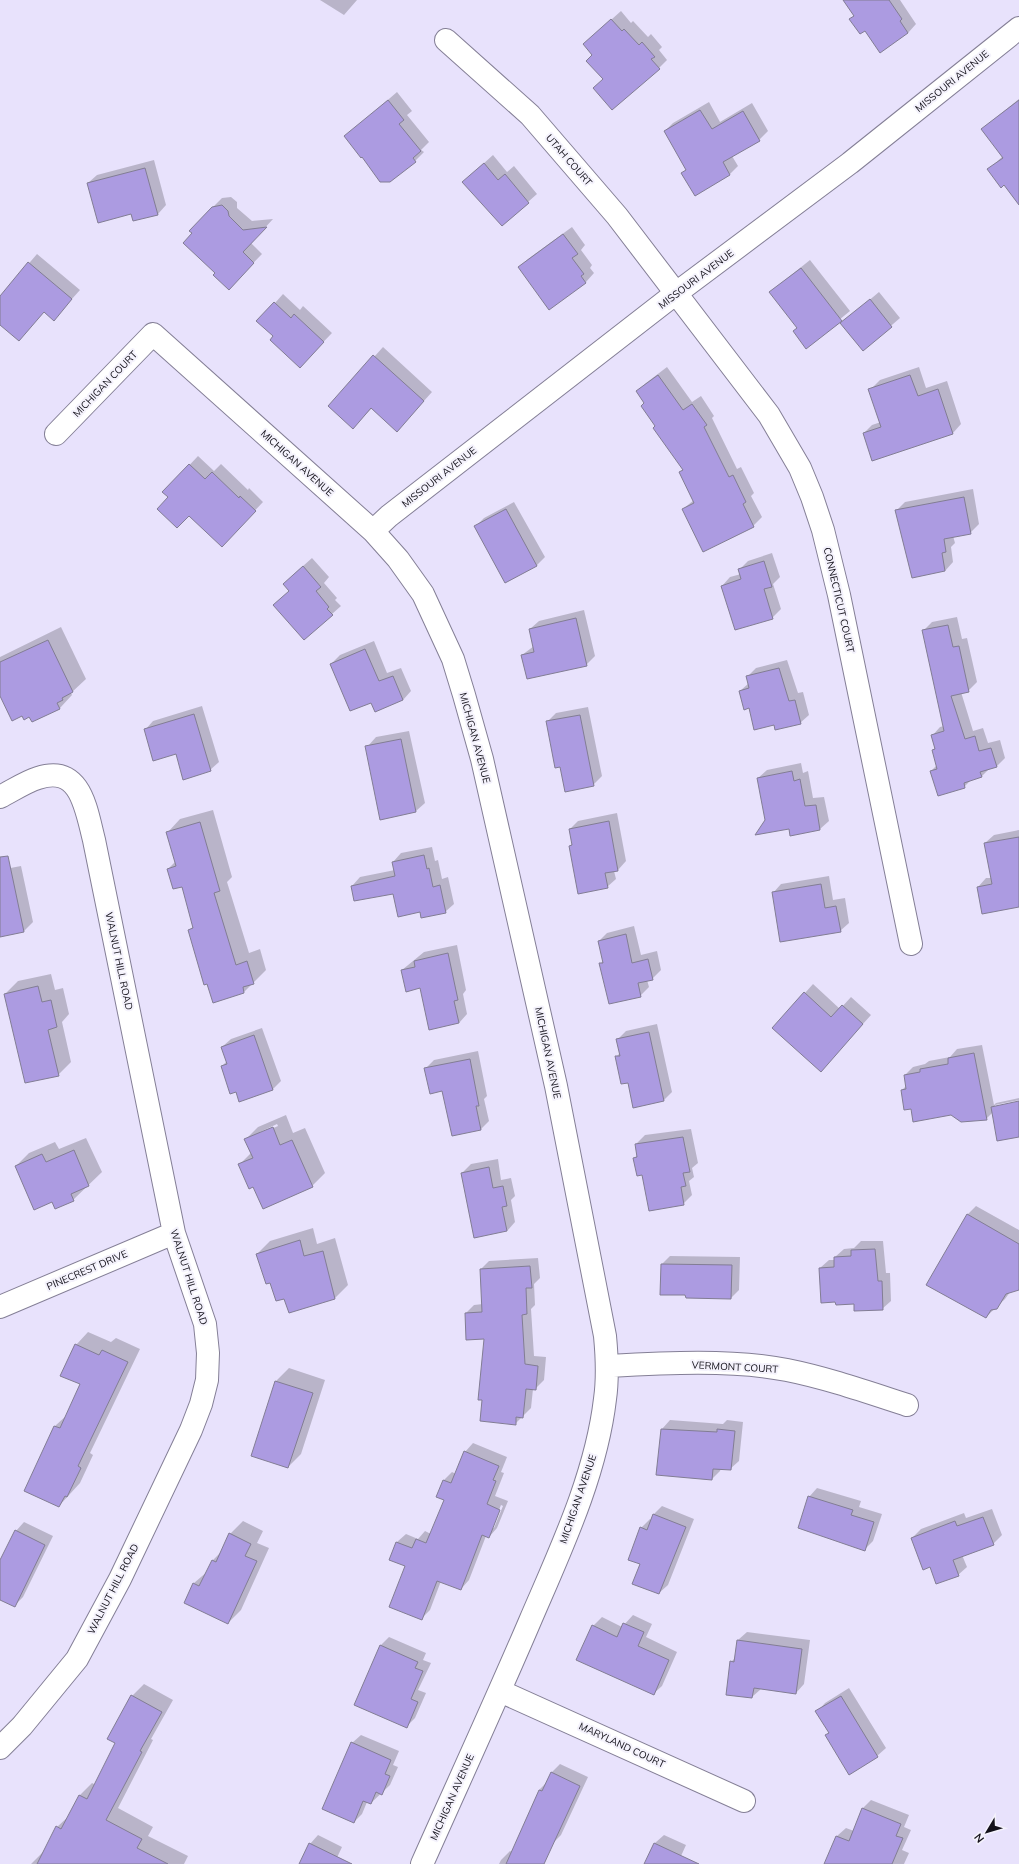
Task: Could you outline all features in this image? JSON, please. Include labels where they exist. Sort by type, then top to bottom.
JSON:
[{"type":"street","name":"MISSOURI AVENUE","points":[[373,531],[389,516],[675,294],[850,162],[1019,28]]},
{"type":"street","name":"UTAH COURT","points":[[446,40],[524,110],[554,142],[617,216],[675,294]]},
{"type":"street","name":"CONNECTICUT COURT","points":[[675,294],[769,415],[800,468],[812,497],[823,530],[839,595],[911,944]]},
{"type":"street","name":"MICHIGAN AVENUE","points":[[153,334],[373,531],[398,559],[423,594],[453,659],[482,759],[556,1086],[605,1336],[607,1366],[606,1398],[592,1464],[558,1554],[500,1690],[422,1864]]},
{"type":"street","name":"MICHIGAN COURT","points":[[56,434],[153,334]]},
{"type":"street","name":"WALNUT HILL ROAD","points":[[0,797],[38,778],[58,774],[74,782],[84,801],[94,840],[174,1233],[205,1324],[208,1353],[207,1380],[201,1404],[191,1430],[120,1579],[77,1659],[22,1726],[0,1748]]},
{"type":"street","name":"PINECREST DRIVE","points":[[0,1307],[174,1233]]},
{"type":"street","name":"VERMONT COURT","points":[[607,1366],[640,1364],[722,1364],[786,1370],[846,1385],[906,1404]]},
{"type":"street","name":"MARYLAND COURT","points":[[500,1690],[744,1801]]},
{"type":"building","points":[[843,0],[889,0],[902,19],[900,21],[908,33],[880,53],[865,31],[860,34],[849,19],[854,16]]},
{"type":"building","points":[[611,19],[622,31],[624,29],[639,45],[642,42],[655,57],[651,59],[660,69],[612,110],[593,88],[603,79],[586,61],[592,55],[583,44]]},
{"type":"building","points":[[388,100],[404,120],[399,124],[421,151],[413,158],[416,162],[390,182],[380,182],[362,157],[361,158],[344,136]]},
{"type":"building","points":[[1019,100],[1019,205],[1004,185],[1001,188],[987,169],[1003,158],[981,129]]},
{"type":"building","points":[[700,110],[712,129],[743,111],[760,141],[723,162],[730,175],[695,196],[681,173],[686,170],[664,131]]},
{"type":"building","points":[[484,163],[498,180],[505,174],[529,203],[502,226],[462,182]]},
{"type":"building","points":[[145,168],[158,215],[133,221],[131,214],[98,223],[87,183]]},
{"type":"building","points":[[222,205],[228,211],[229,216],[243,230],[267,227],[243,252],[254,263],[229,290],[213,275],[215,273],[183,243],[192,233],[189,231],[212,207]]},
{"type":"building","points":[[563,234],[578,254],[572,258],[584,274],[581,276],[586,283],[549,310],[518,267]]},
{"type":"building","points":[[28,262],[72,299],[54,321],[44,312],[19,341],[0,325],[0,296]]},
{"type":"building","points":[[801,268],[842,321],[806,349],[793,331],[797,328],[769,292]]},
{"type":"building","points":[[870,299],[892,327],[863,351],[840,323]]},
{"type":"building","points":[[274,302],[291,318],[294,314],[324,342],[300,368],[270,340],[273,336],[256,321]]},
{"type":"building","points":[[373,355],[424,401],[397,432],[371,408],[353,429],[328,406]]},
{"type":"building","points":[[658,375],[683,410],[692,404],[707,425],[704,427],[729,477],[733,475],[746,502],[743,504],[754,527],[703,552],[682,509],[694,503],[679,472],[683,470],[653,428],[655,426],[641,406],[644,403],[636,391]]},
{"type":"building","points":[[910,375],[918,396],[938,389],[953,434],[872,461],[863,433],[881,427],[868,389]]},
{"type":"building","points":[[189,464],[205,479],[212,472],[239,498],[240,496],[256,511],[222,547],[189,516],[177,528],[157,509],[168,497],[162,492]]},
{"type":"building","points":[[964,497],[971,534],[944,539],[946,552],[942,553],[945,571],[912,578],[895,510]]},
{"type":"building","points":[[506,509],[537,566],[505,583],[474,526]]},
{"type":"building","points":[[764,561],[772,587],[764,589],[773,619],[735,630],[721,586],[741,579],[738,569]]},
{"type":"building","points":[[303,566],[321,587],[316,591],[329,607],[327,609],[333,615],[304,640],[273,605],[289,591],[283,584]]},
{"type":"building","points":[[576,618],[587,666],[527,679],[521,655],[534,652],[529,629]]},
{"type":"building","points":[[948,625],[953,647],[959,646],[969,692],[951,696],[965,739],[975,736],[979,751],[991,748],[997,767],[980,772],[982,777],[964,783],[965,788],[938,796],[930,771],[937,769],[932,750],[935,749],[931,735],[944,731],[922,630]]},
{"type":"building","points":[[48,640],[73,692],[62,698],[63,700],[57,703],[60,709],[32,722],[29,717],[24,720],[22,716],[12,721],[0,696],[0,662]]},
{"type":"building","points":[[365,649],[379,681],[393,676],[403,700],[375,712],[371,703],[350,711],[330,664]]},
{"type":"building","points":[[779,668],[789,701],[795,700],[801,724],[775,730],[774,725],[754,730],[749,708],[744,710],[739,691],[749,688],[746,676]]},
{"type":"building","points":[[194,714],[211,771],[183,780],[176,754],[153,761],[144,729]]},
{"type":"building","points":[[580,715],[594,786],[565,792],[560,767],[555,768],[546,721]]},
{"type":"building","points":[[401,739],[416,812],[380,820],[365,746]]},
{"type":"building","points":[[792,771],[794,781],[800,779],[805,806],[816,805],[820,830],[790,836],[789,829],[755,835],[765,820],[757,778]]},
{"type":"building","points":[[609,821],[618,871],[605,873],[608,888],[578,894],[569,846],[572,845],[569,829]]},
{"type":"building","points":[[200,822],[220,891],[214,893],[236,965],[247,961],[254,984],[243,987],[244,993],[213,1003],[207,984],[204,985],[188,930],[193,928],[182,887],[173,889],[167,869],[176,866],[166,832]]},
{"type":"building","points":[[1019,837],[1019,907],[982,914],[977,887],[992,884],[984,843]]},
{"type":"building","points":[[424,855],[427,869],[429,868],[433,887],[440,885],[446,913],[421,918],[420,912],[398,917],[393,894],[354,901],[351,886],[395,876],[392,862]]},
{"type":"building","points":[[8,856],[24,932],[0,937],[0,857]]},
{"type":"building","points":[[821,884],[825,908],[836,906],[841,932],[780,942],[772,892]]},
{"type":"building","points":[[626,934],[632,963],[648,959],[653,980],[638,983],[641,997],[609,1004],[599,963],[603,963],[598,941]]},
{"type":"building","points":[[448,953],[458,1000],[454,1001],[459,1023],[429,1030],[420,988],[406,992],[401,970],[415,967],[414,961]]},
{"type":"building","points":[[38,986],[42,1002],[51,1000],[57,1027],[48,1030],[59,1076],[25,1083],[4,994]]},
{"type":"building","points":[[804,992],[831,1017],[842,1005],[863,1024],[821,1072],[772,1028]]},
{"type":"building","points":[[649,1032],[664,1101],[633,1108],[628,1083],[621,1084],[615,1056],[620,1056],[616,1039]]},
{"type":"building","points":[[254,1035],[273,1090],[239,1102],[236,1092],[230,1094],[221,1066],[227,1064],[221,1047]]},
{"type":"building","points":[[974,1053],[987,1120],[961,1122],[951,1115],[913,1122],[911,1109],[904,1110],[901,1090],[906,1089],[904,1075],[920,1072],[920,1069],[948,1064],[948,1058]]},
{"type":"building","points":[[470,1059],[479,1106],[476,1106],[481,1130],[452,1136],[442,1091],[430,1094],[424,1068]]},
{"type":"building","points":[[1019,1101],[1019,1137],[997,1141],[991,1107]]},
{"type":"building","points":[[273,1127],[280,1145],[292,1140],[313,1187],[263,1209],[253,1187],[249,1189],[238,1164],[253,1158],[244,1139]]},
{"type":"building","points":[[683,1137],[690,1172],[683,1173],[686,1186],[681,1187],[684,1205],[649,1211],[642,1175],[637,1176],[633,1158],[637,1157],[635,1144]]},
{"type":"building","points":[[74,1150],[89,1186],[71,1194],[74,1201],[55,1209],[52,1202],[34,1210],[15,1166],[42,1154],[46,1162]]},
{"type":"building","points":[[489,1167],[493,1188],[503,1186],[507,1206],[502,1207],[507,1231],[474,1238],[461,1173]]},
{"type":"building","points":[[967,1214],[1019,1244],[1019,1290],[1006,1294],[997,1309],[991,1310],[986,1318],[926,1285]]},
{"type":"building","points":[[300,1240],[304,1256],[323,1251],[335,1299],[289,1313],[284,1299],[276,1301],[270,1283],[266,1284],[256,1254]]},
{"type":"building","points":[[875,1249],[878,1281],[882,1281],[883,1310],[854,1311],[854,1304],[836,1305],[835,1302],[821,1303],[819,1268],[834,1267],[834,1257],[851,1256],[851,1250]]},
{"type":"building","points":[[661,1264],[732,1265],[731,1299],[686,1298],[685,1295],[660,1295]]},
{"type":"building","points":[[530,1266],[532,1288],[526,1288],[527,1314],[522,1315],[525,1364],[538,1366],[536,1390],[526,1389],[523,1418],[516,1417],[516,1425],[480,1421],[482,1400],[478,1400],[484,1339],[466,1340],[465,1313],[482,1312],[480,1269]]},
{"type":"building","points":[[75,1344],[99,1355],[102,1350],[128,1362],[78,1466],[81,1468],[67,1497],[65,1496],[59,1507],[24,1491],[54,1426],[60,1428],[80,1384],[60,1376]]},
{"type":"building","points":[[275,1381],[313,1393],[288,1468],[251,1456]]},
{"type":"building","points":[[661,1429],[717,1432],[717,1429],[735,1431],[731,1470],[713,1469],[712,1480],[656,1475]]},
{"type":"building","points":[[464,1451],[499,1466],[493,1480],[496,1481],[487,1504],[500,1510],[489,1538],[482,1535],[461,1590],[437,1581],[422,1620],[389,1607],[405,1566],[389,1560],[396,1542],[412,1548],[416,1539],[426,1543],[444,1500],[436,1497],[443,1480],[451,1483]]},
{"type":"building","points":[[808,1496],[853,1510],[851,1515],[874,1522],[865,1551],[798,1528]]},
{"type":"building","points":[[653,1514],[686,1527],[659,1594],[632,1584],[640,1564],[628,1560],[640,1527],[647,1530]]},
{"type":"building","points":[[983,1517],[994,1545],[953,1560],[959,1576],[936,1584],[930,1567],[923,1570],[911,1538],[955,1521],[957,1526]]},
{"type":"building","points":[[15,1530],[45,1545],[15,1607],[0,1600],[0,1560]]},
{"type":"building","points":[[229,1533],[251,1544],[245,1556],[257,1561],[228,1624],[184,1603],[193,1583],[199,1586],[212,1560],[216,1562]]},
{"type":"building","points":[[623,1623],[644,1632],[638,1646],[669,1660],[654,1695],[576,1660],[592,1625],[617,1637]]},
{"type":"building","points":[[737,1640],[802,1649],[796,1694],[754,1688],[752,1698],[726,1695],[730,1661],[734,1662]]},
{"type":"building","points":[[380,1645],[418,1662],[415,1668],[423,1671],[411,1699],[418,1702],[407,1728],[354,1705]]},
{"type":"building","points":[[131,1695],[162,1712],[140,1751],[142,1752],[106,1820],[142,1839],[137,1848],[168,1864],[37,1864],[56,1826],[61,1829],[79,1795],[87,1799],[115,1743],[107,1739]]},
{"type":"building","points":[[841,1696],[878,1757],[849,1775],[825,1735],[829,1733],[815,1711]]},
{"type":"building","points":[[351,1742],[391,1760],[385,1774],[390,1776],[382,1795],[376,1792],[371,1804],[363,1801],[354,1823],[322,1809]]},
{"type":"building","points":[[551,1772],[580,1786],[544,1864],[506,1864],[539,1790],[542,1791]]},
{"type":"building","points":[[862,1808],[901,1824],[896,1836],[903,1838],[892,1864],[824,1864],[836,1836],[849,1841]]},
{"type":"building","points":[[309,1843],[352,1864],[299,1864]]},
{"type":"building","points":[[654,1843],[699,1864],[644,1864]]}]
